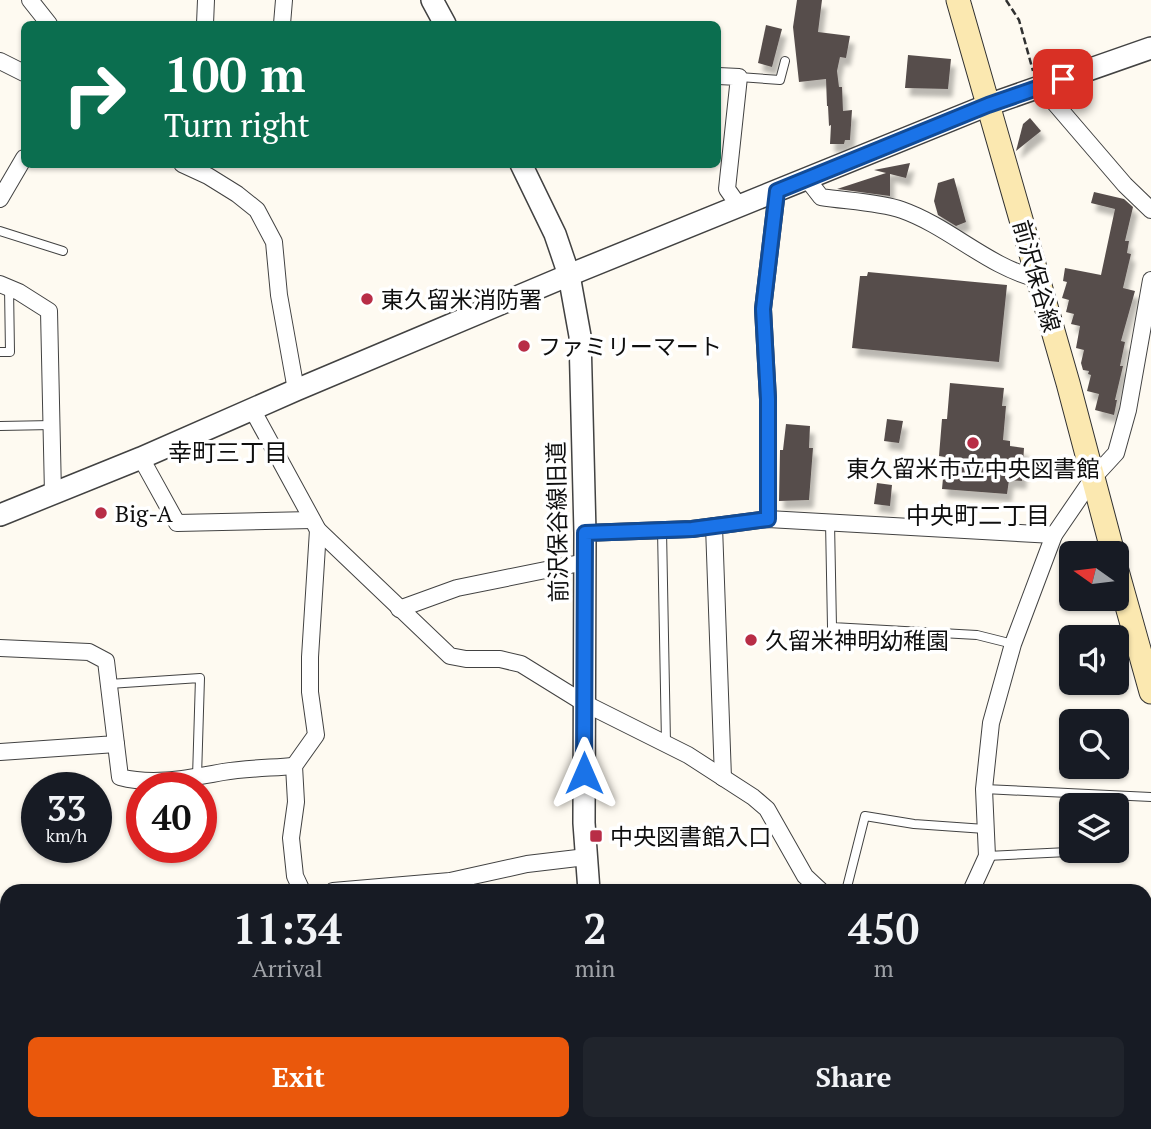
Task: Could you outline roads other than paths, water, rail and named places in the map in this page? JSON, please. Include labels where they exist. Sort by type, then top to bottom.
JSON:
[{"type":"main road","name":"前沢保谷線","points":[[958,0],[1110,541]]},
{"type":"main road","points":[[1128,611],[1151,692]]},
{"type":"street","points":[[30,0],[47,21]]},
{"type":"street","points":[[205,21],[206,0]]},
{"type":"street","points":[[282,21],[284,0]]},
{"type":"street","points":[[432,0],[443,21]]},
{"type":"street","points":[[0,515],[738,206],[988,105],[1151,48]]},
{"type":"street","points":[[0,61],[21,72]]},
{"type":"street","points":[[721,76],[739,77],[727,189],[738,206]]},
{"type":"street","points":[[1040,86],[1125,185],[1151,210]]},
{"type":"street","points":[[0,199],[21,163]]},
{"type":"street","points":[[191,168],[237,194],[257,210],[274,242],[279,295],[296,390]]},
{"type":"street","name":"前沢保谷線旧道","points":[[522,168],[555,234],[569,275],[580,336],[588,884]]},
{"type":"street","points":[[807,179],[821,197],[900,209],[929,222],[962,244],[1018,273],[1038,279]]},
{"type":"street","points":[[768,519],[768,399],[763,309],[777,191]]},
{"type":"street","points":[[974,884],[988,856],[984,789],[991,723],[1013,644],[1054,535],[1093,478],[1116,453],[1128,410],[1151,280]]},
{"type":"street","points":[[5,286],[49,310],[53,494]]},
{"type":"street","points":[[252,410],[315,525],[450,656],[500,659],[521,664],[584,703],[666,743],[723,778],[767,809],[805,876],[814,884]]},
{"type":"street","points":[[141,458],[177,523],[315,525]]},
{"type":"street","points":[[585,533],[662,530],[768,519],[1054,535]]},
{"type":"street","points":[[299,884],[295,876],[291,838],[296,802],[294,765],[316,735],[310,692],[315,525]]},
{"type":"street","points":[[714,526],[723,778]]},
{"type":"street","points":[[399,609],[457,588],[584,562]]},
{"type":"street","points":[[0,648],[89,652],[106,661],[120,777],[126,778]]},
{"type":"street","points":[[0,752],[116,744]]},
{"type":"street","points":[[217,774],[294,765]]},
{"type":"street","points":[[464,884],[527,864],[586,857]]},
{"type":"lane","points":[[739,77],[780,80],[785,61]]},
{"type":"lane","points":[[0,231],[64,251]]},
{"type":"lane","points":[[0,352],[10,352],[5,286]]},
{"type":"lane","points":[[0,426],[52,425]]},
{"type":"lane","points":[[830,522],[832,627],[977,635],[1013,644]]},
{"type":"lane","points":[[662,530],[666,743]]},
{"type":"lane","points":[[109,684],[200,678],[197,772]]},
{"type":"lane","points":[[984,789],[1151,797]]},
{"type":"lane","points":[[848,884],[865,816],[914,824],[985,830]]},
{"type":"lane","points":[[988,856],[1059,852]]},
{"type":"place","name":"東久留米消防署","points":[[367,299]]},
{"type":"place","name":"ファミリーマート","points":[[524,346]]},
{"type":"place","name":"東久留米市立中央図書館","points":[[973,443]]},
{"type":"place","name":"Big-A","points":[[101,513]]},
{"type":"place","name":"久留米神明幼稚園","points":[[751,640]]},
{"type":"place","name":"中央図書館入口","points":[[596,836]]},
{"type":"district","name":"幸町三丁目","points":[[228,452]]},
{"type":"district","name":"中央町二丁目","points":[[978,515]]}]
